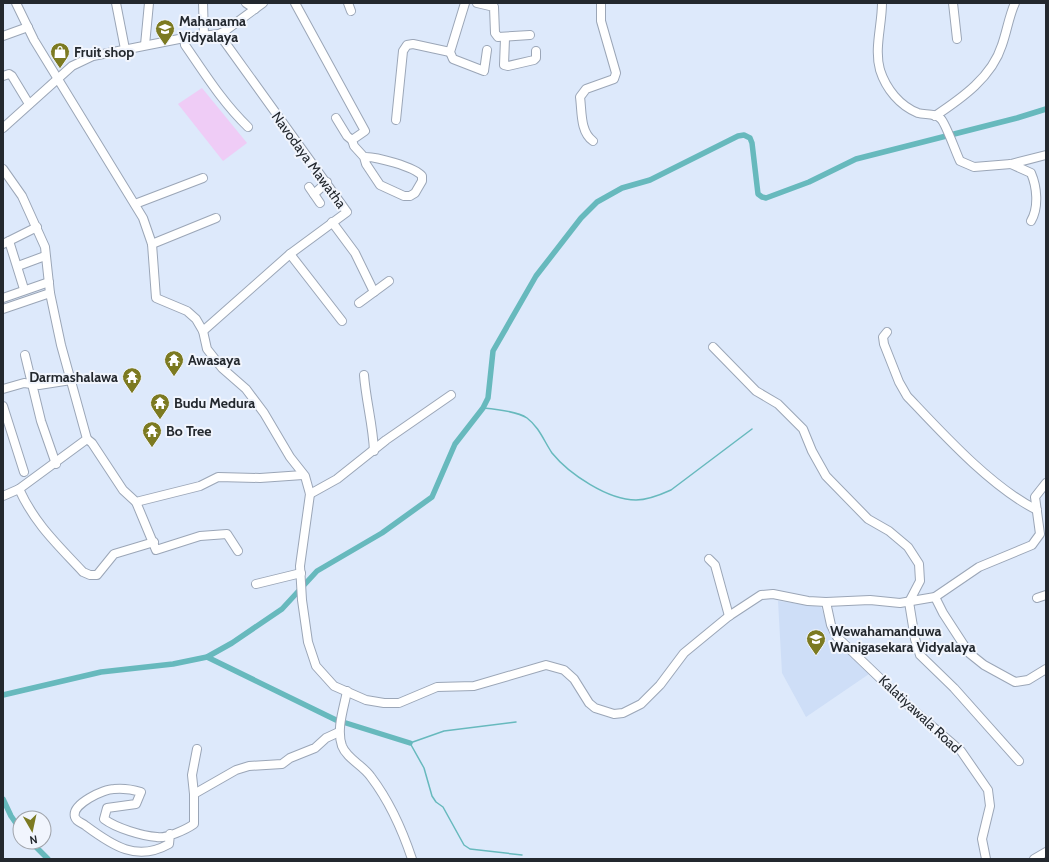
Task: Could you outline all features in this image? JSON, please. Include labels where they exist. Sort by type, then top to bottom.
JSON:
[{"type":"street","points":[[16,3],[28,28],[57,78],[143,218],[152,244],[156,298],[187,311],[196,319],[203,331],[207,349],[222,368],[246,389],[264,413],[290,457],[308,483],[310,494],[300,566],[302,600],[308,642],[316,666],[334,686],[366,700],[384,703],[399,703],[437,687],[474,686],[546,665],[564,670],[574,679],[589,702],[595,708],[614,714],[623,713],[641,704],[660,684],[684,653],[729,616],[761,595],[773,594],[808,601],[826,602],[870,600],[900,603],[909,602],[935,597],[979,567],[1032,545],[1040,534],[1036,496],[1046,483]]},
{"type":"street","points":[[116,3],[125,49]]},
{"type":"street","points":[[145,45],[149,3]]},
{"type":"street","points":[[203,3],[204,36]]},
{"type":"street","points":[[246,3],[255,9]]},
{"type":"street","points":[[3,128],[72,66],[93,56],[125,49],[184,38],[219,34],[226,31],[263,3]]},
{"type":"street","points":[[295,3],[364,131],[352,140]]},
{"type":"street","points":[[348,3],[351,11]]},
{"type":"street","points":[[466,3],[450,52],[453,59],[484,71],[487,50]]},
{"type":"street","points":[[477,3],[494,7],[494,33],[498,37],[505,38],[530,35]]},
{"type":"street","points":[[593,141],[588,137],[585,130],[580,97],[586,89],[614,79],[616,73],[601,21],[601,3]]},
{"type":"street","points":[[882,3],[878,49],[880,70],[893,94],[903,104],[919,113],[935,116],[942,120],[960,162],[974,167],[1011,164],[1046,155]]},
{"type":"street","points":[[953,3],[958,39]]},
{"type":"street","points":[[935,116],[965,96],[995,61],[1002,46],[1015,3]]},
{"type":"street","points":[[3,36],[28,28]]},
{"type":"street","name":"Navodaya Mawatha","points":[[203,331],[290,254],[347,212],[327,182],[219,34]]},
{"type":"street","points":[[184,38],[185,45],[218,94],[248,127]]},
{"type":"street","points":[[505,38],[504,64],[508,66],[534,60],[536,58],[536,51]]},
{"type":"street","points":[[396,120],[403,51],[407,45],[413,44],[450,52]]},
{"type":"street","points":[[3,76],[8,74],[12,76],[29,104]]},
{"type":"street","points":[[336,118],[347,136],[352,140],[354,146],[364,157],[366,164],[380,185],[404,196],[410,196],[415,193],[422,181],[420,172],[396,163],[369,156],[364,157]]},
{"type":"street","points":[[1011,164],[1031,173],[1035,183],[1036,213],[1030,221]]},
{"type":"street","points":[[3,169],[22,196],[45,247],[48,282],[61,345],[87,439],[92,444],[123,490],[136,502],[154,542],[156,550],[200,536],[227,534],[238,551]]},
{"type":"street","points":[[135,204],[203,178]]},
{"type":"street","points":[[320,203],[311,190],[327,182]]},
{"type":"street","points":[[152,244],[216,218]]},
{"type":"street","points":[[332,222],[355,253],[374,292]]},
{"type":"street","points":[[24,289],[18,266],[6,242],[36,227]]},
{"type":"street","points":[[290,254],[342,321]]},
{"type":"street","points":[[18,266],[45,256]]},
{"type":"street","points":[[359,303],[389,281]]},
{"type":"street","points":[[48,282],[24,289],[3,298],[5,309],[50,293]]},
{"type":"street","points":[[888,332],[883,337],[884,344],[899,382],[907,396],[984,472],[1025,504],[1037,510]]},
{"type":"street","points":[[713,347],[756,391],[778,404],[803,429],[812,452],[826,476],[852,503],[868,519],[889,531],[908,547],[919,564],[920,580],[909,602],[915,639],[920,655],[954,688],[1019,761]]},
{"type":"street","points":[[25,355],[31,385],[41,421],[56,464]]},
{"type":"street","points":[[364,375],[366,400],[371,418],[374,451]]},
{"type":"street","points":[[3,389],[24,383],[31,385],[71,380]]},
{"type":"street","points":[[310,494],[337,479],[386,440],[451,395]]},
{"type":"street","points":[[3,406],[24,472]]},
{"type":"street","points":[[3,496],[19,489],[56,464],[87,439]]},
{"type":"street","points":[[136,502],[200,486],[218,477],[260,478],[303,475]]},
{"type":"street","points":[[19,489],[29,510],[43,529],[83,572],[90,575],[97,575],[114,554],[154,542]]},
{"type":"street","points":[[709,559],[715,565],[729,616]]},
{"type":"street","points":[[256,584],[301,574]]},
{"type":"street","points":[[1037,598],[1046,595]]},
{"type":"street","points":[[935,597],[943,613],[969,653],[984,665],[1015,682],[1028,680],[1046,669]]},
{"type":"street","name":"Kalatiyawala Road","points":[[826,602],[831,625],[837,636],[911,708],[961,751],[988,790],[990,806],[982,839],[986,859]]},
{"type":"street","points":[[347,691],[339,732],[342,746],[350,757],[371,775],[393,809],[412,859]]},
{"type":"street","points":[[194,794],[236,770],[249,766],[282,764],[290,758],[315,748],[326,738],[339,732]]},
{"type":"street","points":[[170,834],[169,844],[159,852],[153,854],[133,854],[113,847],[85,824],[79,823],[74,814],[77,808],[93,796],[112,789],[130,788],[141,792],[136,804],[107,808],[104,820],[112,825],[158,838],[170,834],[187,829],[194,824],[194,794],[192,775],[197,749]]},
{"type":"street","points":[[1034,859],[1046,852]]},
{"type":"shaded area","points":[[202,88],[247,143],[223,161],[178,104]]},
{"type":"shaded area","name":"Wewahamanduwa Wanigasekara Vidyalaya","points":[[778,601],[821,607],[832,639],[869,674],[806,717],[782,673]]},
{"type":"waterway","points":[[3,695],[101,672],[173,664],[207,657],[232,643],[282,609],[317,571],[382,533],[432,497],[455,444],[483,408],[488,398],[493,351],[536,276],[581,218],[597,202],[622,188],[650,180],[738,136],[744,135],[750,138],[752,143],[758,194],[766,198],[809,182],[856,159],[1017,118],[1046,109]]},
{"type":"waterway","points":[[483,408],[512,412],[527,418],[538,430],[552,453],[568,469],[602,491],[613,496],[636,500],[649,498],[671,490],[752,429]]},
{"type":"waterway","points":[[207,657],[336,720]]},
{"type":"waterway","points":[[516,722],[444,731],[410,743],[424,768],[432,796],[436,802],[443,807],[464,845],[470,849],[522,855]]},
{"type":"waterway","points":[[346,723],[410,743]]},
{"type":"waterway","points":[[3,799],[12,817]]},
{"type":"waterway","points":[[39,850],[48,859]]},
{"type":"place","name":"Mahanama Vidyalaya","points":[[165,46]]},
{"type":"place","name":"Fruit shop","points":[[60,69]]},
{"type":"place","name":"Awasaya","points":[[174,377]]},
{"type":"place","name":"Darmashalawa","points":[[132,394]]},
{"type":"place","name":"Budu Medura","points":[[160,420]]},
{"type":"place","name":"Bo Tree","points":[[152,448]]},
{"type":"place","name":"Wewahamanduwa Wanigasekara Vidyalaya","points":[[816,656]]}]
